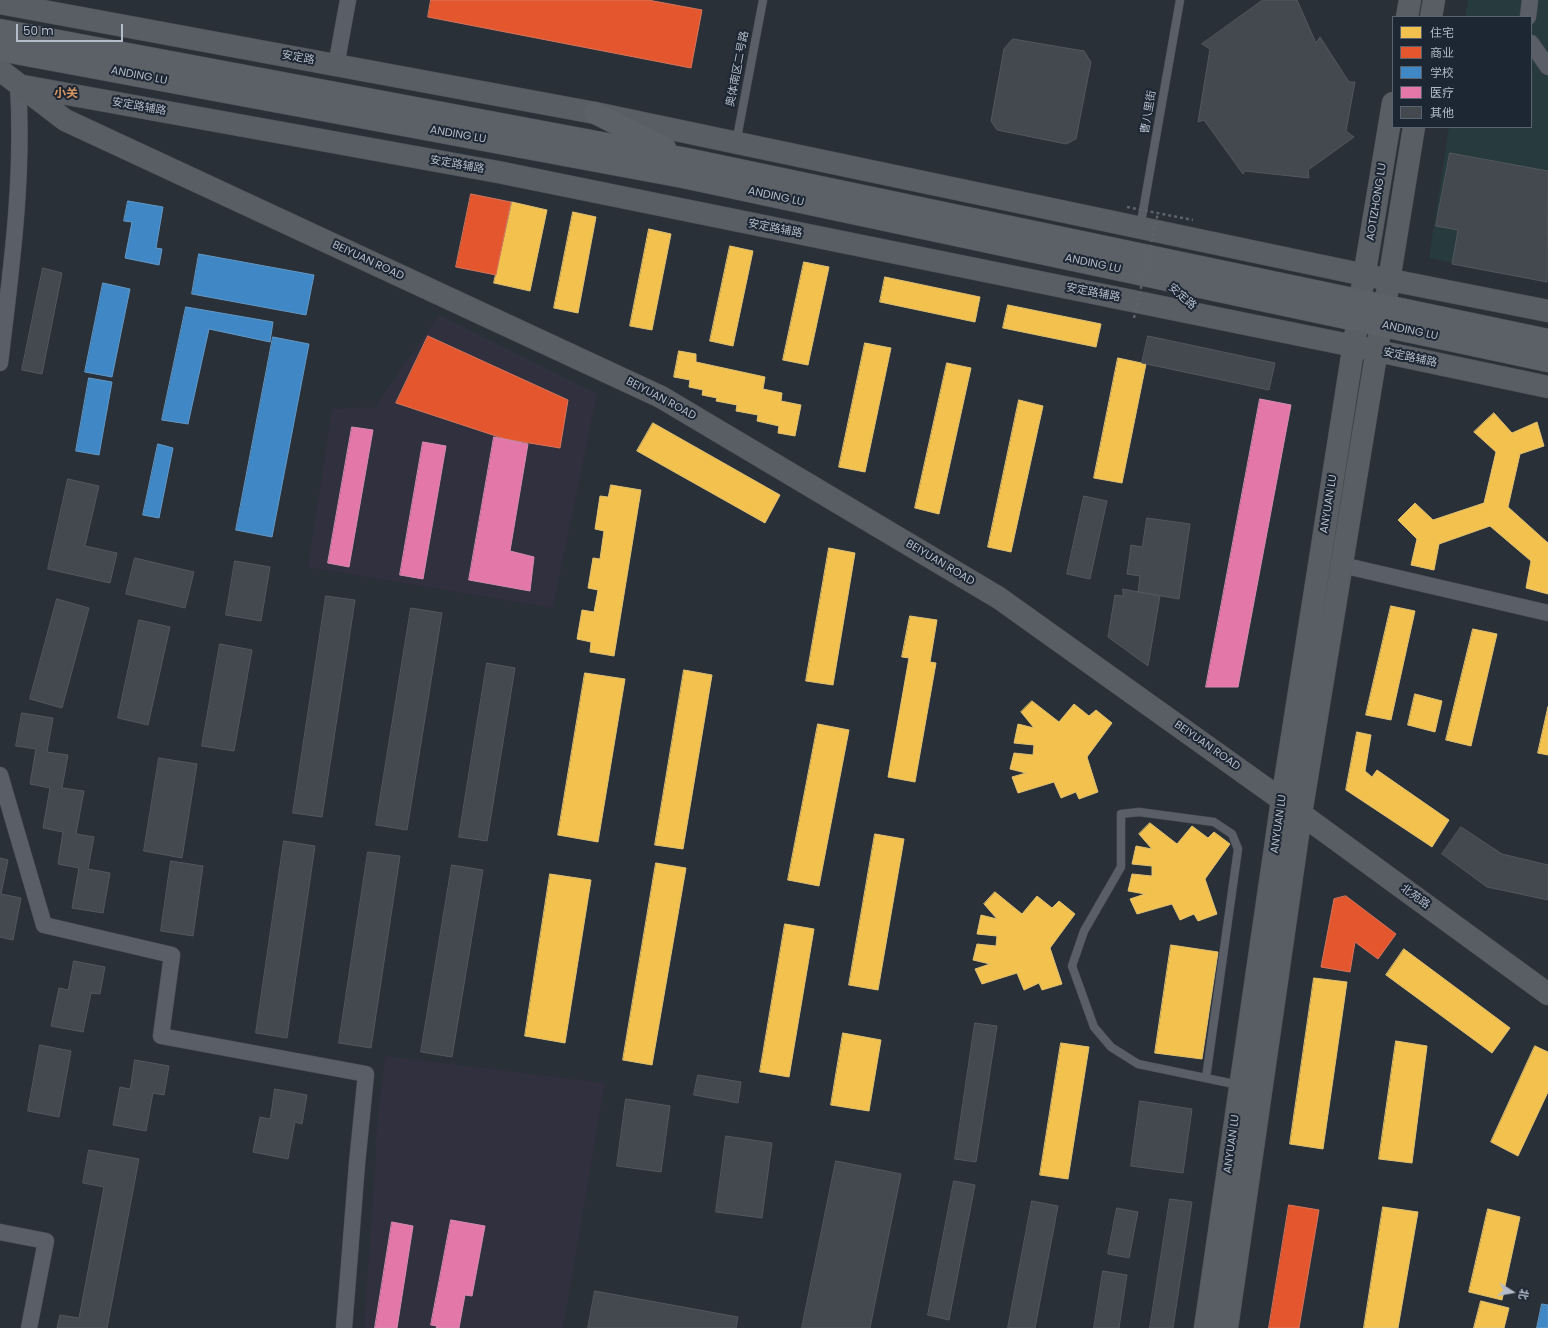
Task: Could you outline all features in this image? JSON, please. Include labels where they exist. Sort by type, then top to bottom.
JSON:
[{"type":"main road","name":"ANDING LU","points":[[0,30],[687,160],[1383,316],[1548,361]]},
{"type":"main road","name":"ANDING LU","points":[[0,50],[683,177],[1160,278],[1359,311]]},
{"type":"main road","points":[[595,113],[687,160]]},
{"type":"main road","name":"ANDING LU","points":[[1383,316],[1548,340]]},
{"type":"street","points":[[336,66],[348,0]]},
{"type":"street","points":[[1407,16],[1410,0]]},
{"type":"street","points":[[1431,16],[1434,0]]},
{"type":"street","points":[[1528,16],[1530,0]]},
{"type":"street","name":"安定路","points":[[0,3],[595,113]]},
{"type":"street","points":[[1532,44],[1548,67]]},
{"type":"street","name":"BEIYUAN ROAD","points":[[0,70],[9,83],[65,120],[661,397],[999,598],[1282,800]]},
{"type":"street","points":[[0,364],[13,254],[21,127],[9,83]]},
{"type":"street","name":"安定路辅路","points":[[9,83],[498,172],[1204,315],[1548,387]]},
{"type":"street","name":"AOTIZHONG LU","points":[[1359,311],[1392,109]]},
{"type":"street","points":[[595,113],[1548,312]]},
{"type":"street","points":[[1383,316],[1414,128]]},
{"type":"street","name":"安定路","points":[[1160,278],[1204,315]]},
{"type":"street","name":"ANYUAN LU","points":[[1205,1328],[1282,800],[1359,311]]},
{"type":"street","name":"ANYUAN LU","points":[[1227,1328],[1301,814],[1383,316]]},
{"type":"street","points":[[1342,565],[1548,613]]},
{"type":"street","points":[[0,775],[44,926],[172,955],[161,1036],[366,1074],[357,1164],[344,1328]]},
{"type":"street","name":"北苑路","points":[[1282,800],[1548,994]]},
{"type":"street","points":[[0,1232],[46,1241],[29,1328]]},
{"type":"lane","name":"奥体南区二号路","points":[[736,143],[763,0]]},
{"type":"lane","name":"曹八里街","points":[[1140,228],[1180,0]]},
{"type":"lane","points":[[1206,1078],[1238,849],[1232,834],[1214,822],[1139,812],[1121,814],[1121,867],[1084,931],[1072,966],[1082,997],[1094,1026],[1111,1047],[1138,1064],[1206,1078],[1241,1085]]},
{"type":"path","points":[[1127,207],[1193,220]]},
{"type":"path","points":[[1134,318],[1158,213]]},
{"type":"shaded area","points":[[439,315],[597,394],[553,608],[308,567],[332,409],[375,407]]},
{"type":"shaded area","points":[[385,1056],[605,1083],[563,1328],[364,1328],[376,1136]]},
{"type":"green space","points":[[1468,0],[1548,0],[1548,281],[1429,258],[1449,128],[1532,128],[1532,16],[1465,16]]},
{"type":"building: 住宅","points":[[512,202],[547,210],[530,291],[494,283]]},
{"type":"building: 住宅","points":[[573,212],[596,217],[578,313],[554,308]]},
{"type":"building: 住宅","points":[[649,229],[671,234],[652,330],[630,326]]},
{"type":"building: 住宅","points":[[730,246],[753,251],[733,346],[710,341]]},
{"type":"building: 住宅","points":[[804,262],[829,267],[808,365],[783,360]]},
{"type":"building: 住宅","points":[[885,277],[980,297],[975,322],[880,302]]},
{"type":"building: 住宅","points":[[1008,305],[1101,324],[1096,347],[1003,328]]},
{"type":"building: 住宅","points":[[865,343],[891,348],[865,472],[839,467]]},
{"type":"building: 住宅","points":[[679,351],[696,354],[696,362],[765,377],[763,389],[782,393],[781,401],[801,405],[795,436],[778,433],[779,426],[757,421],[758,415],[736,411],[737,405],[716,401],[717,398],[702,395],[703,390],[689,387],[690,380],[674,377]]},
{"type":"building: 住宅","points":[[1118,358],[1146,364],[1122,483],[1094,478]]},
{"type":"building: 住宅","points":[[947,363],[971,368],[939,514],[915,508]]},
{"type":"building: 住宅","points":[[1019,400],[1043,406],[1011,552],[988,547]]},
{"type":"building: 住宅","points":[[1494,413],[1512,433],[1537,422],[1544,446],[1520,454],[1508,507],[1548,543],[1548,594],[1526,588],[1531,561],[1490,526],[1439,544],[1434,570],[1411,565],[1417,539],[1398,520],[1415,503],[1433,520],[1484,503],[1496,452],[1474,432]]},
{"type":"building: 住宅","points":[[653,423],[780,495],[765,523],[637,451]]},
{"type":"building: 住宅","points":[[611,485],[641,490],[614,656],[590,652],[591,642],[577,639],[582,610],[594,612],[598,590],[588,588],[593,558],[600,559],[604,531],[595,529],[600,496],[608,497]]},
{"type":"building: 住宅","points":[[829,548],[855,553],[833,685],[806,681]]},
{"type":"building: 住宅","points":[[1391,606],[1415,611],[1391,720],[1366,715]]},
{"type":"building: 住宅","points":[[910,616],[937,620],[930,662],[936,663],[915,782],[888,777],[909,658],[902,657]]},
{"type":"building: 住宅","points":[[1473,629],[1497,634],[1471,746],[1446,740]]},
{"type":"building: 住宅","points":[[684,670],[712,675],[683,849],[655,845]]},
{"type":"building: 住宅","points":[[585,673],[625,679],[598,842],[558,835]]},
{"type":"building: 住宅","points":[[1415,694],[1442,701],[1435,732],[1408,725]]},
{"type":"building: 住宅","points":[[1032,701],[1059,722],[1074,704],[1089,716],[1096,710],[1112,723],[1087,757],[1098,792],[1079,799],[1076,792],[1061,798],[1054,782],[1018,793],[1012,777],[1026,773],[1010,769],[1014,753],[1033,755],[1034,745],[1014,743],[1018,724],[1034,728],[1021,712]]},
{"type":"building: 住宅","points":[[1548,707],[1548,755],[1538,753]]},
{"type":"building: 住宅","points":[[818,724],[849,730],[819,886],[788,880]]},
{"type":"building: 住宅","points":[[1357,732],[1371,735],[1365,771],[1372,777],[1377,770],[1449,820],[1432,847],[1346,790]]},
{"type":"building: 住宅","points":[[1150,823],[1177,844],[1192,826],[1208,838],[1214,832],[1230,844],[1205,879],[1217,914],[1198,921],[1194,914],[1180,920],[1172,904],[1137,914],[1130,899],[1145,894],[1128,891],[1132,874],[1152,876],[1152,866],[1132,864],[1136,846],[1152,849],[1139,834]]},
{"type":"building: 住宅","points":[[875,834],[904,839],[878,990],[849,985]]},
{"type":"building: 住宅","points":[[656,863],[686,868],[652,1065],[623,1060]]},
{"type":"building: 住宅","points":[[550,874],[591,880],[565,1043],[525,1036]]},
{"type":"building: 住宅","points":[[995,892],[1022,914],[1037,896],[1052,908],[1059,901],[1075,914],[1050,948],[1062,984],[1042,990],[1039,983],[1024,990],[1017,973],[982,984],[975,969],[990,964],[973,960],[977,944],[996,946],[997,936],[977,934],[981,915],[997,919],[984,904]]},
{"type":"building: 住宅","points":[[785,924],[814,929],[789,1077],[760,1072]]},
{"type":"building: 住宅","points":[[1171,945],[1218,952],[1202,1059],[1155,1053]]},
{"type":"building: 住宅","points":[[1404,949],[1510,1028],[1492,1053],[1386,975]]},
{"type":"building: 住宅","points":[[1314,978],[1347,982],[1323,1149],[1290,1144]]},
{"type":"building: 住宅","points":[[843,1033],[881,1040],[869,1111],[831,1105]]},
{"type":"building: 住宅","points":[[1396,1041],[1427,1046],[1412,1163],[1379,1159]]},
{"type":"building: 住宅","points":[[1061,1043],[1089,1047],[1068,1179],[1040,1175]]},
{"type":"building: 住宅","points":[[1535,1046],[1548,1052],[1548,1092],[1518,1156],[1491,1142]]},
{"type":"building: 住宅","points":[[1383,1207],[1418,1212],[1398,1328],[1364,1328]]},
{"type":"building: 住宅","points":[[1488,1209],[1520,1217],[1502,1300],[1469,1292]]},
{"type":"building: 住宅","points":[[1481,1301],[1509,1308],[1504,1328],[1474,1328]]},
{"type":"building: 商业","points":[[431,0],[648,0],[702,10],[691,68],[428,17]]},
{"type":"building: 商业","points":[[471,194],[511,202],[496,275],[456,267]]},
{"type":"building: 商业","points":[[428,336],[568,400],[560,448],[505,439],[396,403]]},
{"type":"building: 商业","points":[[1346,896],[1396,934],[1378,959],[1355,942],[1350,972],[1321,967],[1334,899]]},
{"type":"building: 商业","points":[[1289,1205],[1319,1210],[1299,1328],[1269,1328]]},
{"type":"building: 学校","points":[[128,201],[163,207],[156,248],[162,249],[159,265],[125,258],[132,222],[124,221]]},
{"type":"building: 学校","points":[[199,254],[314,275],[306,315],[192,294]]},
{"type":"building: 学校","points":[[103,283],[130,289],[112,377],[85,372]]},
{"type":"building: 学校","points":[[186,307],[273,322],[270,342],[209,329],[188,424],[162,420]]},
{"type":"building: 学校","points":[[273,337],[309,344],[272,537],[236,530]]},
{"type":"building: 学校","points":[[89,378],[112,382],[99,455],[76,451]]},
{"type":"building: 学校","points":[[158,444],[173,448],[159,518],[143,515]]},
{"type":"building: 学校","points":[[1542,1304],[1548,1305],[1548,1328],[1537,1328]]},
{"type":"building: 医疗","points":[[1260,399],[1291,405],[1238,687],[1206,687]]},
{"type":"building: 医疗","points":[[352,427],[373,430],[349,567],[328,563]]},
{"type":"building: 医疗","points":[[494,437],[528,444],[510,551],[534,557],[530,591],[469,580]]},
{"type":"building: 医疗","points":[[423,442],[446,446],[423,579],[400,575]]},
{"type":"building: 医疗","points":[[451,1220],[485,1226],[472,1296],[465,1295],[459,1328],[436,1328],[437,1326],[431,1325]]},
{"type":"building: 医疗","points":[[392,1222],[413,1226],[397,1328],[375,1328]]},
{"type":"building: 其他","points":[[1263,0],[1297,0],[1316,43],[1320,37],[1349,82],[1355,82],[1346,131],[1354,137],[1308,170],[1309,178],[1245,171],[1243,174],[1204,120],[1198,122],[1210,49],[1202,44]]},
{"type":"building: 其他","points":[[1013,39],[1084,51],[1091,62],[1076,139],[1066,144],[997,130],[991,121],[1004,49]]},
{"type":"building: 其他","points":[[1450,153],[1548,171],[1547,282],[1452,264],[1458,230],[1436,226]]},
{"type":"building: 其他","points":[[43,268],[62,273],[42,374],[22,370]]},
{"type":"building: 其他","points":[[1148,336],[1275,363],[1269,390],[1142,363]]},
{"type":"building: 其他","points":[[68,479],[99,486],[85,546],[117,553],[110,583],[48,569]]},
{"type":"building: 其他","points":[[1084,496],[1107,501],[1090,579],[1067,574]]},
{"type":"building: 其他","points":[[1147,518],[1190,524],[1179,599],[1138,592],[1140,576],[1127,574],[1131,545],[1142,547]]},
{"type":"building: 其他","points":[[135,558],[194,572],[185,608],[126,594]]},
{"type":"building: 其他","points":[[235,561],[270,567],[261,621],[226,615]]},
{"type":"building: 其他","points":[[1123,589],[1160,596],[1148,666],[1108,637],[1115,595],[1123,596]]},
{"type":"building: 其他","points":[[326,596],[355,600],[322,817],[293,813]]},
{"type":"building: 其他","points":[[57,599],[89,608],[62,708],[30,699]]},
{"type":"building: 其他","points":[[411,608],[442,613],[407,830],[376,825]]},
{"type":"building: 其他","points":[[139,620],[170,627],[148,725],[118,718]]},
{"type":"building: 其他","points":[[220,644],[252,650],[234,751],[202,746]]},
{"type":"building: 其他","points":[[487,663],[515,668],[487,841],[459,837]]},
{"type":"building: 其他","points":[[22,713],[53,718],[47,752],[68,755],[62,788],[84,791],[76,834],[94,837],[88,869],[110,873],[103,913],[72,908],[79,868],[58,864],[63,832],[43,828],[50,788],[30,784],[36,749],[16,746]]},
{"type":"building: 其他","points":[[159,758],[197,764],[182,858],[144,851]]},
{"type":"building: 其他","points":[[1461,827],[1502,854],[1548,865],[1548,900],[1487,887],[1442,854]]},
{"type":"building: 其他","points":[[284,841],[315,846],[287,1038],[256,1033]]},
{"type":"building: 其他","points":[[368,852],[400,856],[371,1048],[339,1043]]},
{"type":"building: 其他","points":[[0,858],[8,860],[1,894],[21,898],[13,940],[0,937]]},
{"type":"building: 其他","points":[[171,861],[203,866],[193,936],[161,931]]},
{"type":"building: 其他","points":[[452,865],[483,870],[452,1057],[421,1052]]},
{"type":"building: 其他","points":[[74,961],[105,967],[100,994],[91,993],[83,1032],[51,1026],[59,988],[68,990]]},
{"type":"building: 其他","points":[[975,1023],[997,1026],[976,1162],[955,1159]]},
{"type":"building: 其他","points":[[40,1045],[71,1051],[59,1117],[28,1111]]},
{"type":"building: 其他","points":[[135,1060],[169,1066],[164,1095],[153,1093],[146,1131],[113,1125],[120,1087],[130,1089]]},
{"type":"building: 其他","points":[[698,1075],[741,1082],[738,1103],[694,1095]]},
{"type":"building: 其他","points":[[275,1089],[307,1095],[302,1124],[295,1122],[288,1159],[253,1152],[260,1117],[270,1119]]},
{"type":"building: 其他","points":[[626,1099],[670,1106],[661,1172],[617,1166]]},
{"type":"building: 其他","points":[[1140,1101],[1192,1109],[1183,1173],[1131,1166]]},
{"type":"building: 其他","points":[[726,1136],[772,1143],[762,1218],[716,1212]]},
{"type":"building: 其他","points":[[89,1150],[139,1159],[107,1328],[57,1328],[60,1315],[79,1318],[104,1187],[83,1183]]},
{"type":"building: 其他","points":[[836,1161],[901,1174],[870,1328],[802,1328]]},
{"type":"building: 其他","points":[[954,1181],[975,1185],[949,1320],[928,1315]]},
{"type":"building: 其他","points":[[1170,1199],[1192,1202],[1173,1328],[1150,1328]]},
{"type":"building: 其他","points":[[1032,1201],[1058,1206],[1035,1328],[1008,1328]]},
{"type":"building: 其他","points":[[1117,1208],[1138,1212],[1129,1258],[1108,1254]]},
{"type":"building: 其他","points":[[1103,1271],[1127,1275],[1119,1328],[1094,1328]]},
{"type":"building: 其他","points":[[595,1291],[738,1317],[736,1328],[588,1328]]},
{"type":"district","name":"小关","points":[[66,94]]}]
